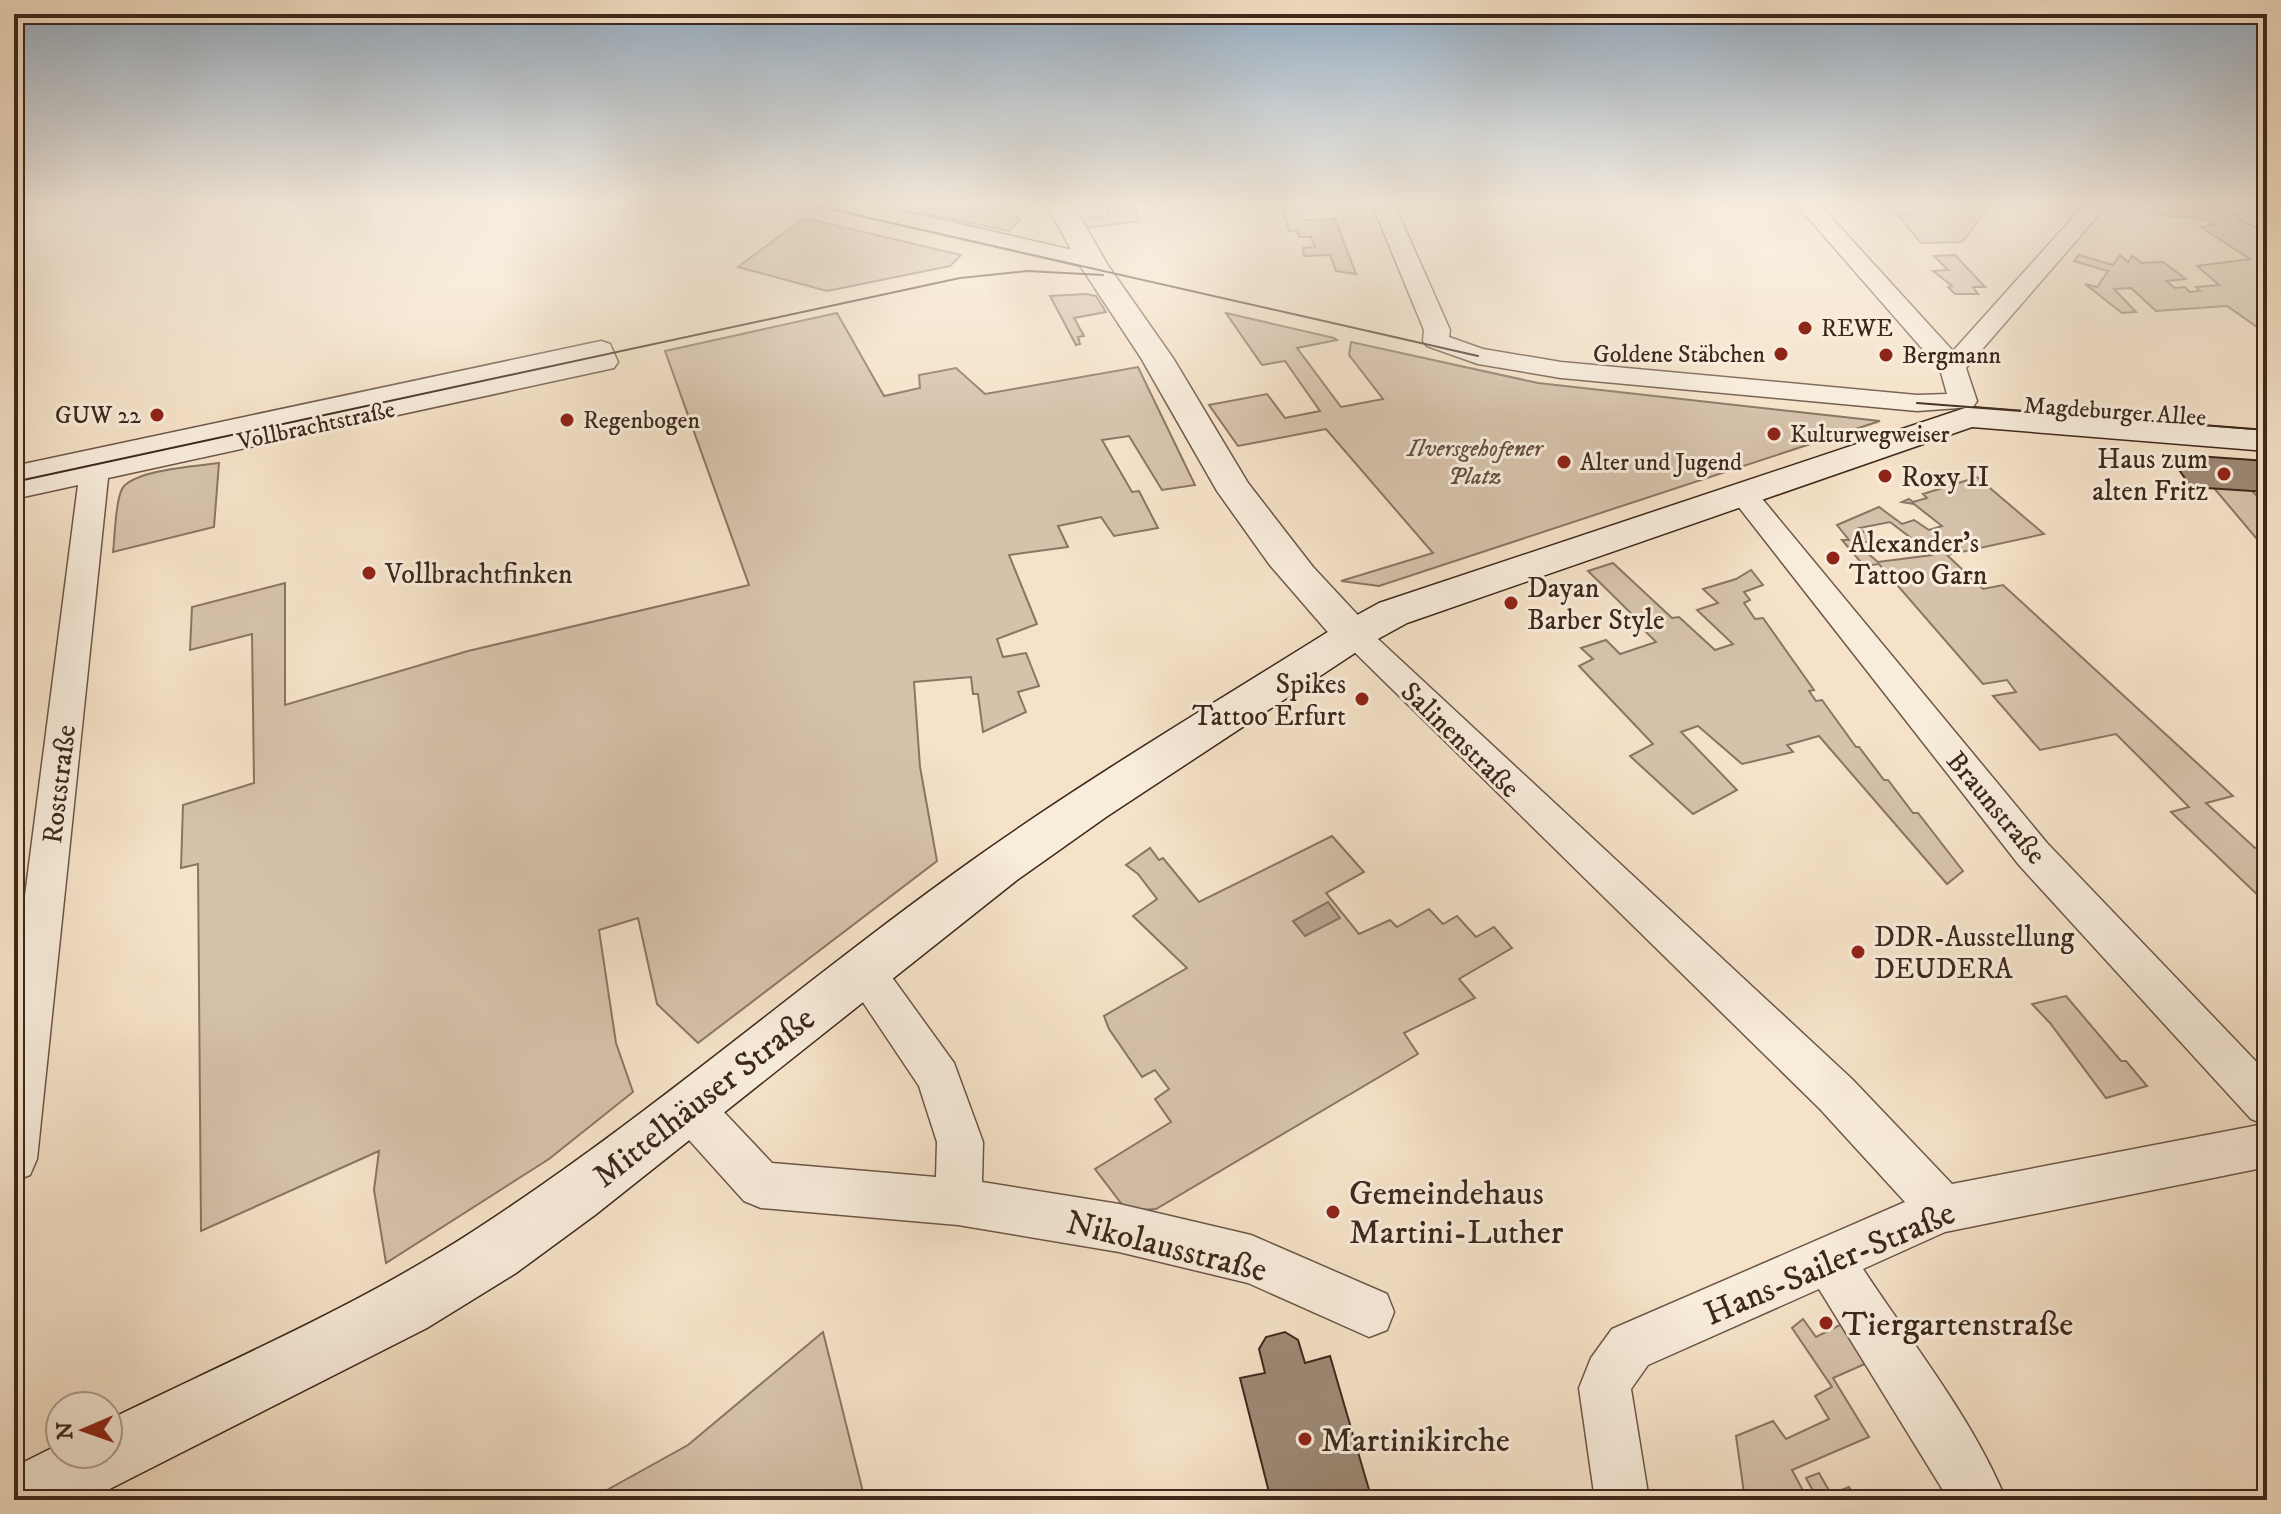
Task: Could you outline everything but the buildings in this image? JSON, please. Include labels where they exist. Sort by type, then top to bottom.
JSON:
[{"type":"main road","name":"Salinenstraße","points":[[1103,275],[1155,356],[1219,468],[1289,563],[1353,635]]},
{"type":"main road","points":[[1353,635],[1393,613],[1935,431],[1965,409]]},
{"type":"main road","name":"Magdeburger Allee","points":[[1965,409],[2267,422]]},
{"type":"main road","name":"Magdeburger Allee","points":[[1965,409],[2267,441]]},
{"type":"main road","name":"Mittelhäuser Straße","points":[[18,1500],[405,1306],[518,1236],[1000,866],[1090,804],[1353,635]]},
{"type":"street","name":"Magdeburger Allee","points":[[1413,275],[1437,330],[1436,341],[1478,356],[1561,370],[1965,409]]},
{"type":"street","points":[[1870,275],[1953,367],[1965,409]]},
{"type":"street","points":[[1953,367],[2035,275]]},
{"type":"street","name":"Vollbrachtstraße","points":[[14,490],[96,465],[605,362],[601,349]]},
{"type":"street","points":[[14,475],[96,465]]},
{"type":"street","name":"Roststraße","points":[[14,1159],[96,465]]},
{"type":"street","name":"Braunstraße","points":[[1744,495],[2033,854],[2267,1104]]},
{"type":"street","name":"Salinenstraße","points":[[1353,635],[1836,1094],[1943,1209]]},
{"type":"street","points":[[863,971],[938,1077],[960,1142],[958,1202]]},
{"type":"street","name":"Nikolausstraße","points":[[688,1106],[761,1185],[958,1202],[1119,1228],[1251,1259],[1369,1312]]},
{"type":"street","name":"Hans-Sailer-Straße","points":[[1622,1500],[1605,1388],[1609,1376],[1630,1347],[1943,1209],[2267,1145]]},
{"type":"street","points":[[1828,1259],[1933,1421],[1979,1500]]},
{"type":"green space","points":[[766,275],[907,275],[827,291]]},
{"type":"green space","points":[[1938,275],[1973,275],[1985,287],[1973,287],[1978,294],[1955,294],[1948,287],[1952,286]]},
{"type":"green space","points":[[2105,275],[2180,275],[2186,279],[2166,281],[2175,288],[2185,287],[2190,292],[2200,291],[2196,287],[2219,285],[2207,275],[2267,275],[2267,334],[2227,306],[2156,311],[2131,288],[2114,289],[2136,312],[2122,313],[2085,284],[2097,287]]},
{"type":"green space","points":[[1050,296],[1096,296],[1106,312],[1074,318],[1084,336],[1078,337],[1080,344],[1076,345]]},
{"type":"green space","points":[[837,313],[884,396],[920,388],[919,375],[956,368],[985,394],[1138,367],[1195,485],[1162,490],[1129,436],[1102,440],[1132,492],[1139,491],[1158,528],[1114,536],[1101,517],[1058,526],[1068,547],[1009,555],[1037,624],[997,639],[1003,657],[1026,653],[1039,686],[1018,692],[1026,712],[983,732],[978,694],[973,694],[971,677],[914,682],[920,767],[937,861],[698,1043],[657,1004],[638,918],[599,930],[616,1043],[633,1092],[549,1159],[386,1263],[374,1190],[379,1151],[201,1231],[198,864],[181,868],[183,805],[254,783],[252,634],[190,650],[192,607],[285,583],[285,705],[468,651],[749,585],[665,351]]},
{"type":"green space","name":"Ilversgehofener Platz","points":[[1226,313],[1337,340],[1297,348],[1341,407],[1383,399],[1349,355],[1351,342],[1538,383],[1880,421],[1379,586],[1341,581],[1433,553],[1326,429],[1238,446],[1209,405],[1267,394],[1285,418],[1320,411],[1285,361],[1262,365]]},
{"type":"green space","points":[[219,463],[214,527],[113,552],[118,502],[122,489],[128,483],[152,473]]},
{"type":"green space","points":[[1977,477],[2044,534],[1947,555],[1983,589],[2003,585],[2233,796],[2206,803],[2255,848],[2267,845],[2267,904],[2171,812],[2189,807],[2116,734],[2040,750],[1993,696],[2016,692],[2007,680],[1983,684],[1879,564],[1864,566],[1842,540],[1849,540],[1837,525],[1879,507],[1902,524],[1914,520],[1929,530],[1942,526],[1914,504],[1902,502],[1927,498],[1923,494]],"holes":[[[1890,522],[1932,554],[1878,562],[1857,544],[1874,540],[1859,528]]]},
{"type":"green space","points":[[2214,488],[2251,490],[2267,506],[2267,551]]},
{"type":"green space","points":[[1613,563],[1672,618],[1679,617],[1715,650],[1733,644],[1697,610],[1718,603],[1703,589],[1736,579],[1751,570],[1763,585],[1744,592],[1750,600],[1744,603],[1755,619],[1763,618],[1814,690],[1809,691],[1816,701],[1822,700],[1856,747],[1884,780],[1888,780],[1913,813],[1918,813],[1963,871],[1947,884],[1819,736],[1787,745],[1793,752],[1742,764],[1698,726],[1681,732],[1737,790],[1693,814],[1630,756],[1653,744],[1579,666],[1593,659],[1581,648],[1606,640],[1620,654],[1656,642],[1641,627],[1644,626],[1588,571]]},
{"type":"green space","points":[[1332,836],[1364,872],[1326,893],[1359,934],[1390,920],[1397,927],[1429,909],[1443,924],[1457,916],[1476,937],[1494,927],[1512,948],[1459,979],[1475,998],[1404,1033],[1418,1054],[1156,1209],[1127,1211],[1095,1169],[1171,1122],[1155,1099],[1169,1089],[1155,1070],[1142,1077],[1109,1029],[1104,1016],[1187,968],[1133,916],[1157,899],[1138,874],[1126,865],[1150,848],[1159,860],[1163,858],[1199,902]]},
{"type":"green space","points":[[2066,996],[2121,1061],[2126,1061],[2147,1086],[2106,1098],[2032,1004]]},
{"type":"green space","points":[[1803,1319],[1816,1337],[1842,1324],[1867,1363],[1833,1378],[1869,1437],[1792,1470],[1808,1500],[1745,1500],[1736,1436],[1773,1421],[1786,1439],[1829,1419],[1815,1396],[1832,1387],[1792,1328]]},
{"type":"green space","points":[[823,1332],[865,1500],[589,1500],[688,1445]]},
{"type":"green space","points":[[1819,1473],[1831,1494],[1849,1487],[1857,1500],[1818,1500],[1806,1478]]},
{"type":"shaded area","points":[[1328,902],[1340,918],[1305,936],[1293,921]]},
{"type":"tram line","points":[[14,482],[960,278],[992,275]]},
{"type":"tram line","points":[[1096,275],[1103,275]]},
{"type":"tram line","points":[[1119,275],[1478,356]]},
{"type":"tram line","points":[[1917,403],[2267,430]]},
{"type":"place","name":"REWE","points":[[1805,328]]},
{"type":"place","name":"Goldene Stäbchen","points":[[1781,354]]},
{"type":"place","name":"Bergmann","points":[[1886,355]]},
{"type":"place","name":"GUW 22","points":[[157,415]]},
{"type":"place","name":"Regenbogen","points":[[567,420]]},
{"type":"place","name":"Kulturwegweiser","points":[[1774,434]]},
{"type":"place","name":"Alter und Jugend","points":[[1564,462]]},
{"type":"place","name":"Haus zum alten Fritz","points":[[2224,474]]},
{"type":"place","name":"Roxy II","points":[[1885,476]]},
{"type":"place","name":"Alexander's Tattoo Garn","points":[[1833,558]]},
{"type":"place","name":"Vollbrachtfinken","points":[[369,573]]},
{"type":"place","name":"Dayan Barber Style","points":[[1511,603]]},
{"type":"place","name":"Spikes Tattoo Erfurt","points":[[1362,699]]},
{"type":"place","name":"DDR-Ausstellung DEUDERA","points":[[1858,952]]},
{"type":"place","name":"Gemeindehaus Martini-Luther","points":[[1333,1212]]},
{"type":"place","name":"Tiergartenstraße","points":[[1826,1323]]},
{"type":"place","name":"Martinikirche","points":[[1305,1439]]}]
